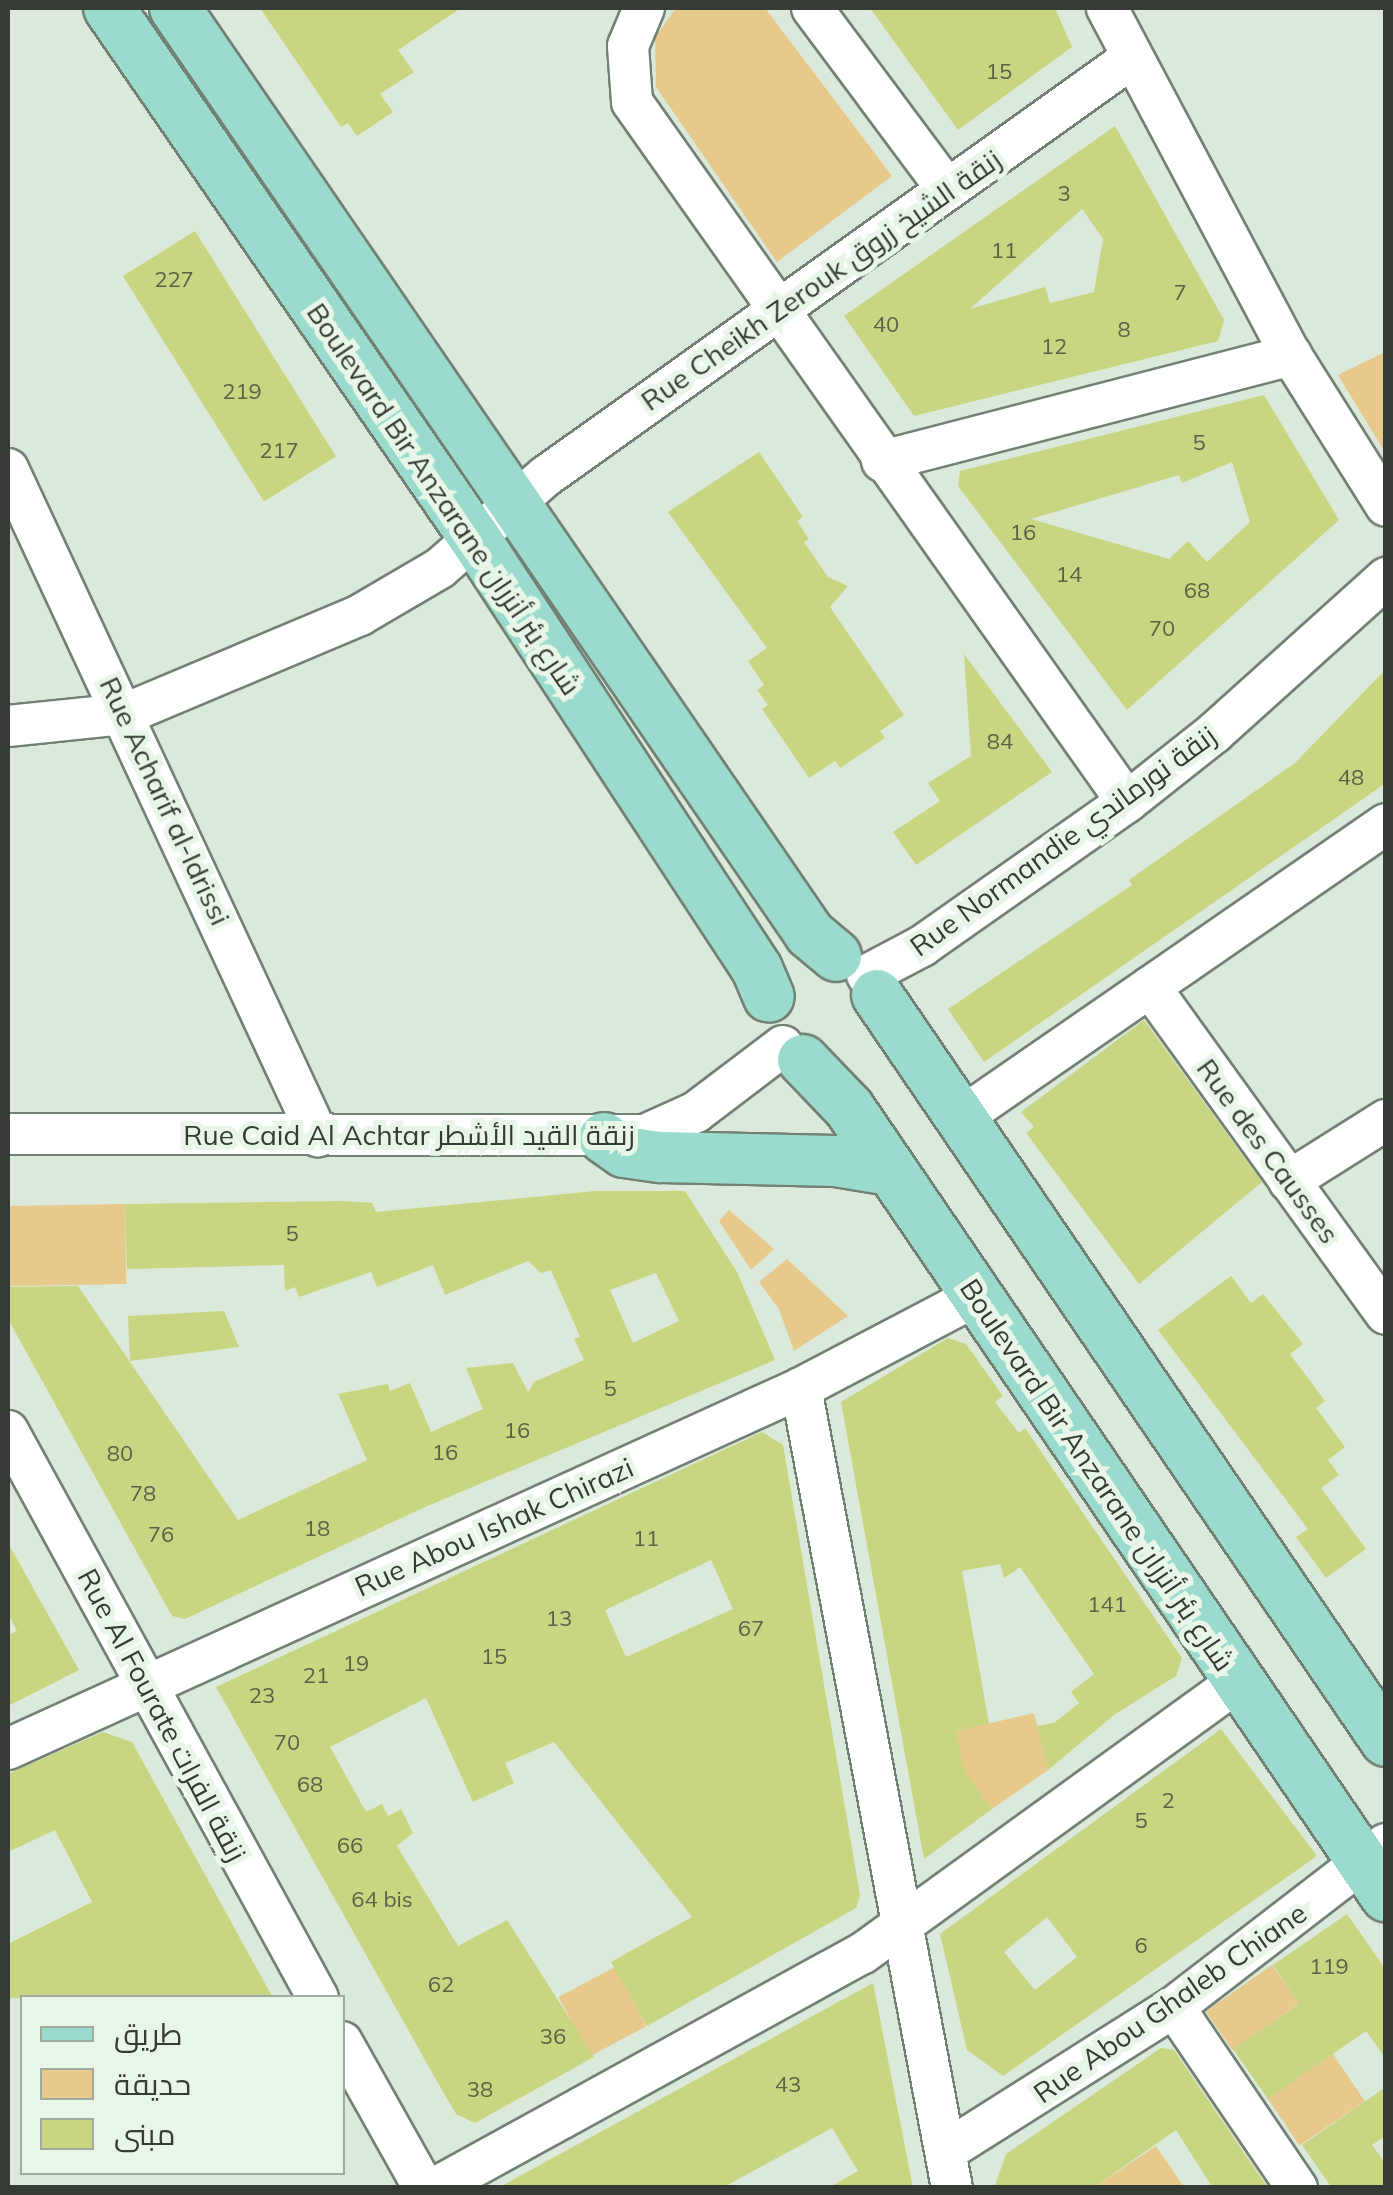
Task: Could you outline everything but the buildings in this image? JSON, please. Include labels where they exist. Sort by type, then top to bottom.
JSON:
[{"type":"main road","name":"Boulevard Bir Anzarane شارع بئر أنزران","points":[[108,8],[474,537],[757,968],[769,997]]},
{"type":"main road","name":"Boulevard Bir Anzarane شارع بئر أنزران","points":[[176,8],[810,934],[860,975],[1386,1741]]},
{"type":"main road","points":[[794,962],[860,975],[878,1018],[859,1050],[834,1062],[793,1053],[770,1023],[769,997],[794,962]]},
{"type":"main road","name":"Boulevard Bir Anzarane شارع بئر أنزران","points":[[793,1053],[834,1090],[1237,1682],[1378,1868]]},
{"type":"main road","points":[[604,1138],[624,1152],[642,1155],[850,1162],[890,1170]]},
{"type":"street","points":[[644,8],[628,46],[632,102],[775,311],[1127,802]]},
{"type":"street","points":[[812,8],[947,189]]},
{"type":"street","points":[[1107,8],[1130,60],[1291,355],[1386,506]]},
{"type":"street","name":"Rue Cheikh Zerouk زنقة الشيخ زروق","points":[[8,726],[125,714],[360,615],[440,568],[514,503],[775,311],[1130,60]]},
{"type":"street","points":[[882,461],[1291,355]]},
{"type":"street","name":"Rue Acharif al-Idrissi","points":[[8,469],[318,1136]]},
{"type":"street","name":"Rue Normandie زنقة نورماندي","points":[[860,975],[922,946],[1127,802],[1214,733],[1386,578]]},
{"type":"street","points":[[959,1119],[1386,824]]},
{"type":"street","name":"Rue des Causses","points":[[1150,988],[1386,1314]]},
{"type":"street","name":"Rue Caid Al Achtar زنقة القيد الأشطر","points":[[8,1134],[645,1136],[674,1125],[793,1053]]},
{"type":"street","points":[[1289,1181],[1386,1120]]},
{"type":"street","name":"Rue Abou Ishak Chirazi","points":[[8,1749],[802,1388],[976,1296]]},
{"type":"street","points":[[802,1388],[949,2169]]},
{"type":"street","name":"Rue Al Fourate زنقة الفرات","points":[[8,1430],[316,1995]]},
{"type":"street","points":[[434,2188],[902,1928],[1237,1682]]},
{"type":"street","name":"Rue Abou Ghaleb Chiane","points":[[949,2169],[1174,2006],[1378,1868]]},
{"type":"street","points":[[1174,2006],[1297,2188]]},
{"type":"street","points":[[345,2047],[424,2188]]},
{"type":"green space","points":[[676,8],[765,8],[892,176],[777,262],[656,87],[655,37]]},
{"type":"green space","points":[[1385,352],[1386,448],[1383,449],[1338,375]]},
{"type":"green space","points":[[125,1204],[126,1284],[9,1286],[8,1206]]},
{"type":"green space","points":[[729,1210],[774,1249],[751,1270],[719,1221]]},
{"type":"green space","points":[[787,1259],[848,1316],[794,1351],[779,1309],[759,1282]]},
{"type":"green space","points":[[1034,1713],[1048,1770],[992,1809],[963,1770],[956,1731]]},
{"type":"green space","points":[[1272,1965],[1299,2004],[1233,2050],[1206,2011]]},
{"type":"green space","points":[[615,1967],[646,2026],[590,2056],[558,1997]]},
{"type":"green space","points":[[1333,2054],[1365,2101],[1299,2145],[1268,2098]]},
{"type":"green space","points":[[1156,2146],[1184,2187],[1093,2188]]}]
